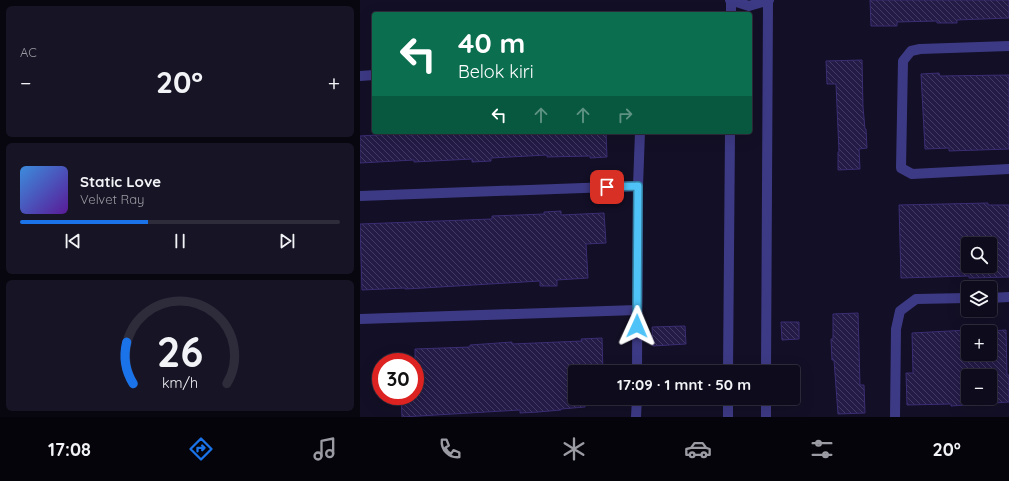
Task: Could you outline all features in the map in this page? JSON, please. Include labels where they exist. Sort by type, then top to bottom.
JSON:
[{"type":"street","points":[[731,12],[730,1],[749,6],[768,1],[766,365]]},
{"type":"street","points":[[1009,46],[920,49],[911,51],[903,61],[901,168],[912,174],[1009,169]]},
{"type":"street","points":[[360,76],[372,75]]},
{"type":"street","points":[[637,365],[638,186],[640,134]]},
{"type":"street","points":[[728,365],[730,134]]},
{"type":"street","points":[[360,196],[638,186]]},
{"type":"street","points":[[997,298],[1009,297]]},
{"type":"street","points":[[895,417],[896,329],[900,311],[916,299],[961,298]]},
{"type":"street","points":[[360,319],[637,310]]},
{"type":"street","points":[[636,417],[637,405]]},
{"type":"street","points":[[728,405],[728,417]]},
{"type":"street","points":[[766,405],[766,417]]},
{"type":"building","points":[[870,0],[1009,0],[1009,18],[957,20],[957,23],[937,23],[937,21],[897,22],[897,26],[871,26]]},
{"type":"building","points":[[862,60],[863,107],[867,148],[859,149],[860,169],[838,170],[839,152],[836,84],[827,84],[826,61]]},
{"type":"building","points":[[939,73],[940,76],[1009,75],[1009,149],[949,151],[949,148],[925,149],[921,74]]},
{"type":"building","points":[[393,134],[606,134],[607,157],[547,157],[547,155],[491,158],[491,161],[472,162],[472,159],[360,163],[360,136]]},
{"type":"building","points":[[988,203],[988,205],[1009,205],[1009,277],[969,278],[969,276],[901,278],[899,205]]},
{"type":"building","points":[[561,211],[561,215],[604,213],[606,243],[586,244],[588,278],[557,280],[557,286],[540,286],[540,281],[362,290],[360,224],[492,219],[492,216],[544,214],[544,212]]},
{"type":"building","points":[[858,313],[860,385],[864,385],[865,413],[838,414],[834,360],[832,360],[831,339],[833,339],[833,314]]},
{"type":"building","points":[[781,322],[799,322],[799,339],[782,340]]},
{"type":"building","points":[[685,326],[686,344],[653,346],[652,327]]},
{"type":"building","points":[[961,330],[961,361],[997,361],[997,330],[1006,330],[1009,402],[997,403],[997,369],[961,369],[961,405],[966,405],[951,406],[951,404],[907,405],[906,373],[913,373],[912,333]]},
{"type":"building","points":[[602,338],[603,365],[568,365],[568,405],[585,405],[585,407],[520,413],[520,410],[402,417],[401,405],[424,405],[424,353],[415,353],[415,349],[470,347],[470,345],[512,342],[512,344],[582,341],[581,339]]},
{"type":"route","points":[[607,187],[638,186],[637,326]]}]
